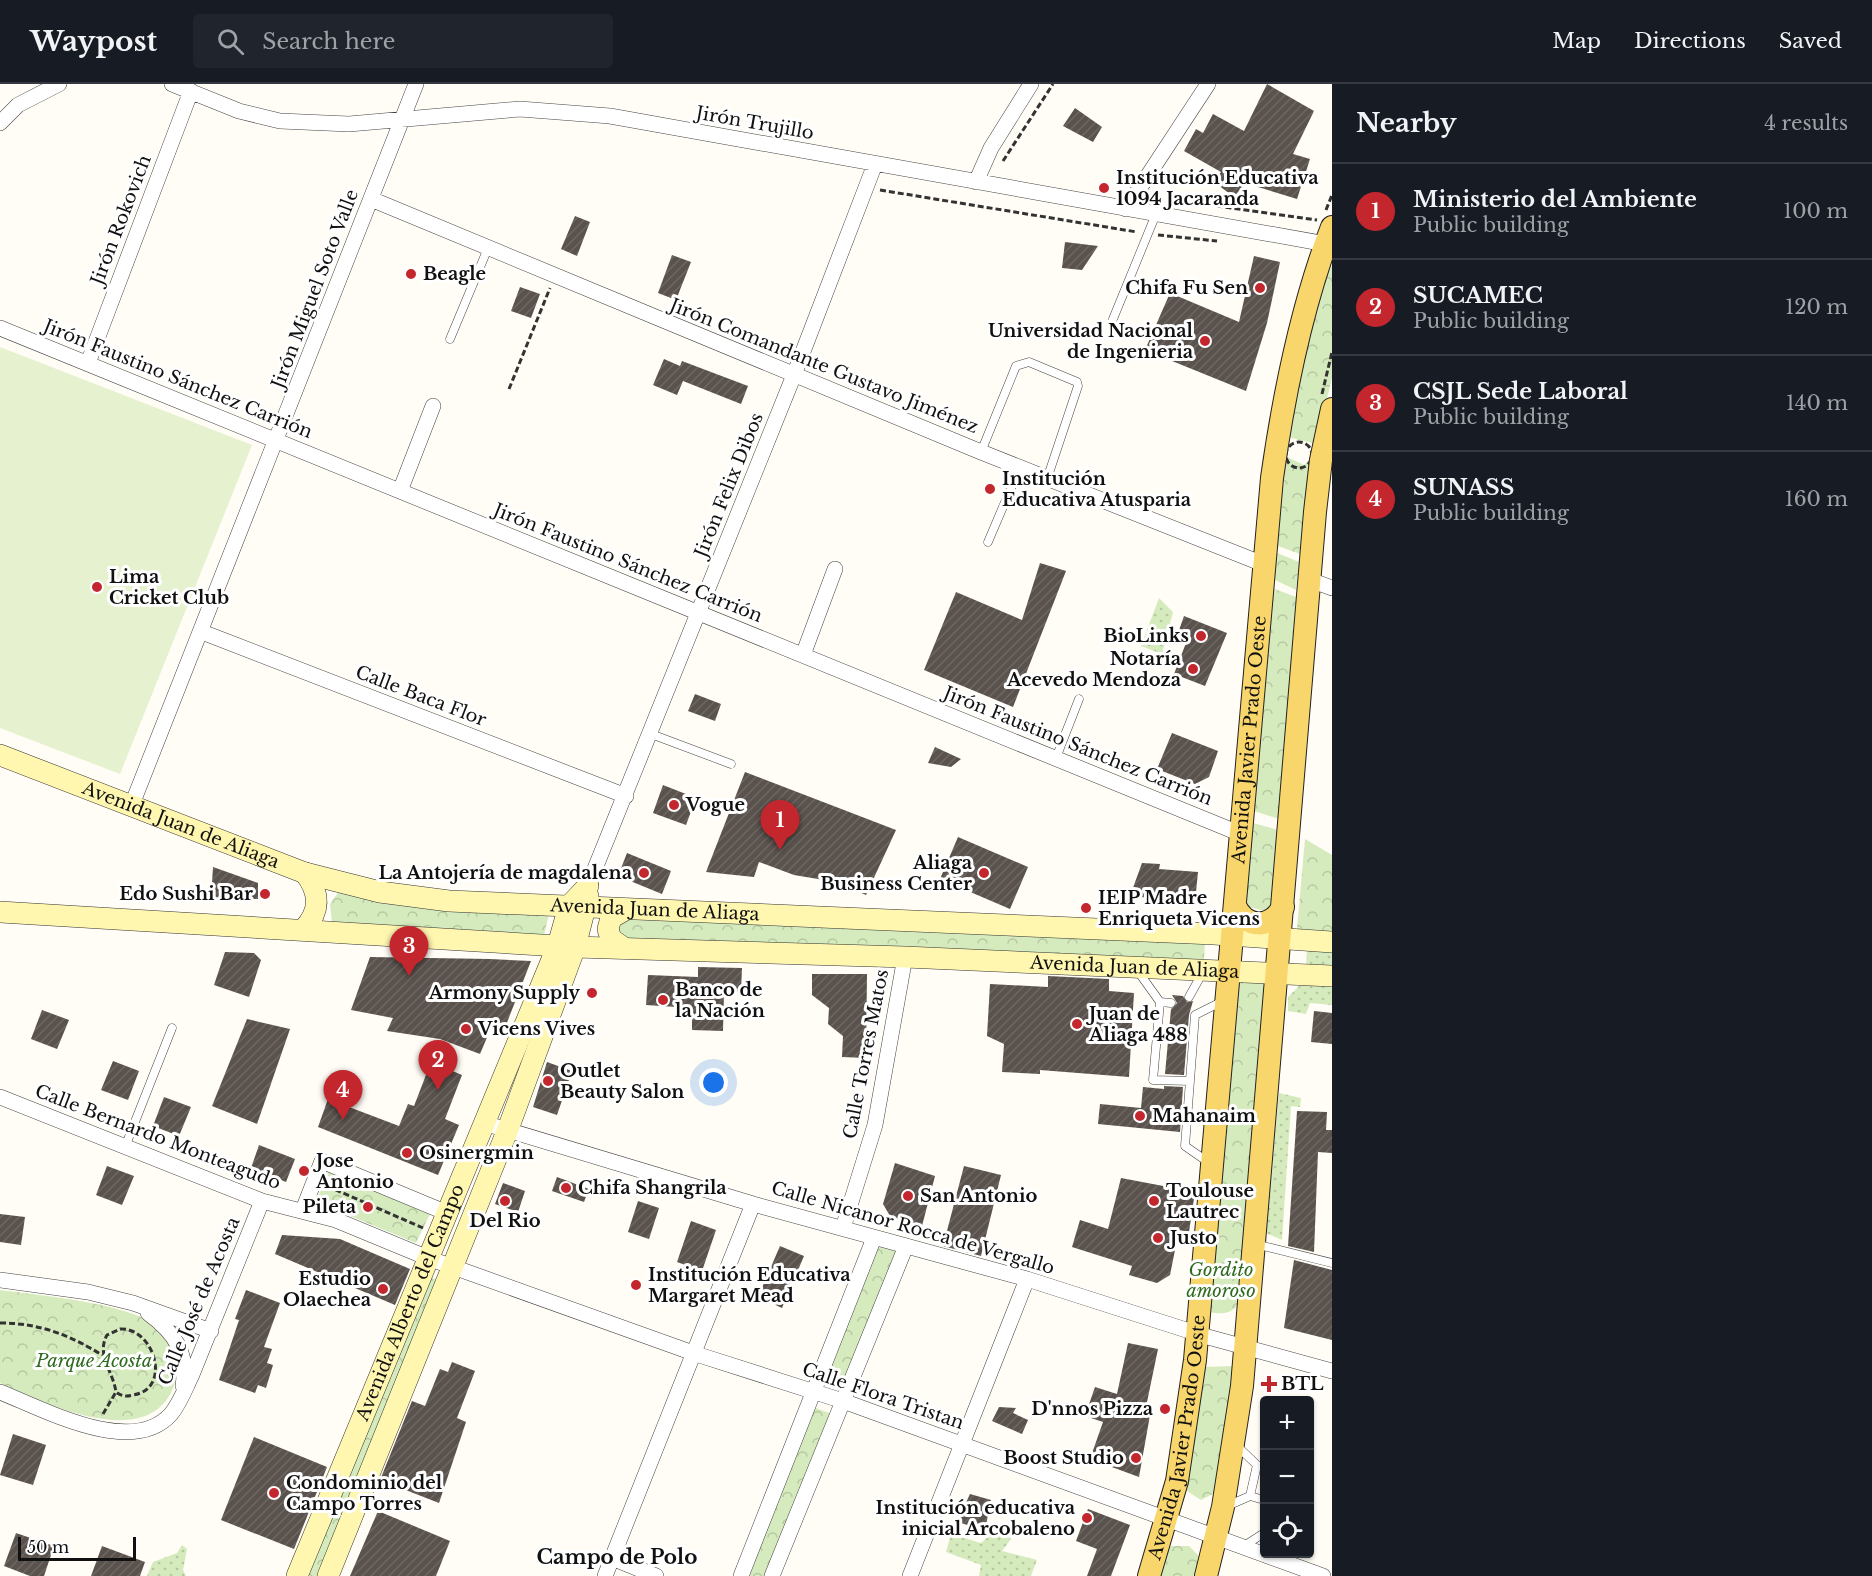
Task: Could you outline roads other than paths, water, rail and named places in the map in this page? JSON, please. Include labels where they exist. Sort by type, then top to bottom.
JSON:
[{"type":"main road","name":"Avenida Javier Prado Oeste","points":[[1149,1576],[1168,1518],[1185,1432],[1197,1333],[1214,1166],[1272,478],[1284,399],[1309,297],[1330,238]]},
{"type":"main road","points":[[1206,1576],[1234,1443],[1245,1347],[1321,460],[1332,413]]},
{"type":"main road","name":"Avenida Juan de Aliaga","points":[[0,755],[305,873],[345,884],[449,901],[1233,935],[1332,942]]},
{"type":"main road","points":[[304,929],[317,910],[318,898],[315,887],[305,873]]},
{"type":"main road","points":[[338,931],[329,914],[330,904],[345,884]]},
{"type":"main road","name":"Avenida Alberto del Campo","points":[[328,1576],[508,1130],[567,946],[577,907],[588,886]]},
{"type":"main road","points":[[1235,906],[1244,919],[1259,925],[1271,921],[1283,907]]},
{"type":"main road","points":[[624,948],[611,939],[608,929],[611,918],[625,910]]},
{"type":"main road","name":"Avenida Juan de Aliaga","points":[[0,912],[567,946],[905,957],[1332,976]]},
{"type":"main road","name":"Avenida Alberto del Campo","points":[[297,1576],[484,1123],[567,946]]},
{"type":"street","points":[[0,123],[28,99],[59,84]]},
{"type":"street","name":"Jirón Trujillo","points":[[172,84],[239,111],[280,121],[348,124],[520,109],[610,116],[1156,214],[1330,238]]},
{"type":"street","name":"Jirón Miguel Soto Valle","points":[[131,807],[202,632],[416,84]]},
{"type":"street","points":[[976,182],[991,148],[1031,84]]},
{"type":"street","points":[[1126,208],[1208,84]]},
{"type":"street","name":"Jirón Rokovich","points":[[87,363],[191,91]]},
{"type":"street","name":"Jirón Felix Dibos","points":[[588,886],[794,375],[875,164]]},
{"type":"street","name":"Jirón Comandante Gustavo Jiménez","points":[[372,199],[1020,468],[1263,564]]},
{"type":"street","name":"Jirón Faustino Sánchez Carrión","points":[[0,328],[1241,834]]},
{"type":"street","points":[[400,491],[433,406]]},
{"type":"street","points":[[803,655],[835,569]]},
{"type":"street","points":[[1310,580],[1332,588]]},
{"type":"street","name":"Calle Baca Flor","points":[[202,632],[626,796]]},
{"type":"street","name":"Calle Torres Matos","points":[[843,1228],[875,1125],[905,957]]},
{"type":"street","name":"Calle Bernardo Monteagudo","points":[[0,1097],[261,1201],[336,1220],[429,1258]]},
{"type":"street","name":"Calle Nicanor Rocca de Vergallo","points":[[484,1123],[753,1204],[1027,1279],[1197,1333],[1332,1371]]},
{"type":"street","points":[[303,1210],[322,1161],[447,1213]]},
{"type":"street","name":"Calle José de Acosta","points":[[174,1408],[211,1331],[261,1201]]},
{"type":"street","points":[[656,1576],[609,1566],[696,1354],[753,1204]]},
{"type":"street","points":[[741,1576],[874,1238]]},
{"type":"street","points":[[772,1576],[906,1246]]},
{"type":"street","name":"Calle Flora Tristan","points":[[429,1258],[696,1354],[843,1401],[1323,1576]]},
{"type":"street","points":[[910,1576],[1027,1279]]},
{"type":"street","points":[[0,1280],[88,1292],[133,1303],[211,1331]]},
{"type":"street","points":[[0,1392],[95,1428],[126,1433],[142,1430],[162,1421],[174,1408],[185,1367],[180,1346],[167,1329],[133,1303]]},
{"type":"lane","points":[[1113,319],[1156,214]]},
{"type":"lane","points":[[450,339],[488,248]]},
{"type":"lane","points":[[981,452],[1016,366],[1029,362],[1077,382],[1078,386],[1047,479]]},
{"type":"lane","points":[[988,542],[1020,468]]},
{"type":"lane","points":[[1056,758],[1079,699]]},
{"type":"lane","points":[[651,734],[731,764]]},
{"type":"lane","points":[[1134,966],[1160,1002],[1153,1080],[1190,1081]]},
{"type":"lane","points":[[1189,997],[1204,969]]},
{"type":"lane","points":[[1214,1166],[1185,1146],[1194,1013],[1227,999]]},
{"type":"lane","points":[[1160,1002],[1171,1003]]},
{"type":"lane","points":[[125,1147],[172,1028]]},
{"type":"lane","points":[[1254,1243],[1332,1263]]},
{"type":"lane","points":[[1234,1443],[1260,1466]]},
{"type":"lane","points":[[1250,1496],[1260,1470]]},
{"type":"lane","points":[[1222,1507],[1250,1496],[1260,1499]]},
{"type":"lane","points":[[1244,1546],[1260,1536]]},
{"type":"lane","points":[[593,1556],[609,1566]]},
{"type":"place","name":"Institución Educativa 1094 Jacaranda","points":[[1104,188]]},
{"type":"place","name":"Beagle","points":[[411,274]]},
{"type":"place","name":"Chifa Fu Sen","points":[[1260,288]]},
{"type":"place","name":"Universidad Nacional de Ingenieria","points":[[1205,341]]},
{"type":"place","name":"Institución Educativa Atusparia","points":[[990,489]]},
{"type":"place","name":"Lima Cricket Club","points":[[97,587]]},
{"type":"place","name":"BioLinks","points":[[1201,636]]},
{"type":"place","name":"Notaría Acevedo Mendoza","points":[[1193,669]]},
{"type":"place","name":"Vogue","points":[[674,805]]},
{"type":"place","name":"Ministerio del Ambiente","points":[[780,850]]},
{"type":"place","name":"La Antojería de magdalena","points":[[644,873]]},
{"type":"place","name":"Aliaga Business Center","points":[[984,873]]},
{"type":"place","name":"Edo Sushi Bar","points":[[265,894]]},
{"type":"place","name":"IEIP Madre Enriqueta Vicens","points":[[1086,908]]},
{"type":"place","name":"CSJL Sede Laboral","points":[[409,976]]},
{"type":"place","name":"Armony Supply","points":[[592,993]]},
{"type":"place","name":"Banco de la Nación","points":[[663,1000]]},
{"type":"place","name":"Juan de Aliaga 488","points":[[1077,1024]]},
{"type":"place","name":"Vicens Vives","points":[[466,1029]]},
{"type":"place","name":"Outlet Beauty Salon","points":[[548,1081]]},
{"type":"place","name":"SUCAMEC","points":[[438,1090]]},
{"type":"place","name":"Mahanaim","points":[[1140,1116]]},
{"type":"place","name":"SUNASS","points":[[343,1120]]},
{"type":"place","name":"Osinergmin","points":[[407,1153]]},
{"type":"place","name":"Jose Antonio","points":[[304,1171]]},
{"type":"place","name":"Chifa Shangrila","points":[[566,1188]]},
{"type":"place","name":"San Antonio","points":[[908,1196]]},
{"type":"place","name":"Del Rio","points":[[505,1201]]},
{"type":"place","name":"Toulouse Lautrec","points":[[1154,1201]]},
{"type":"place","name":"Pileta","points":[[368,1207]]},
{"type":"place","name":"Justo","points":[[1158,1238]]},
{"type":"place","name":"Institución Educativa Margaret Mead","points":[[636,1285]]},
{"type":"place","name":"Estudio Olaechea","points":[[383,1289]]},
{"type":"place","name":"BTL","points":[[1269,1384]]},
{"type":"place","name":"D'nnos Pizza","points":[[1165,1409]]},
{"type":"place","name":"Boost Studio","points":[[1136,1458]]},
{"type":"place","name":"Condominio del Campo Torres","points":[[274,1493]]},
{"type":"place","name":"Institución educativa inicial Arcobaleno","points":[[1087,1518]]},
{"type":"district","name":"Campo de Polo","points":[[617,1557]]},
{"type":"park label","name":"Gordito amoroso","points":[[1221,1280]]},
{"type":"park label","name":"Parque Acosta","points":[[94,1361]]}]
